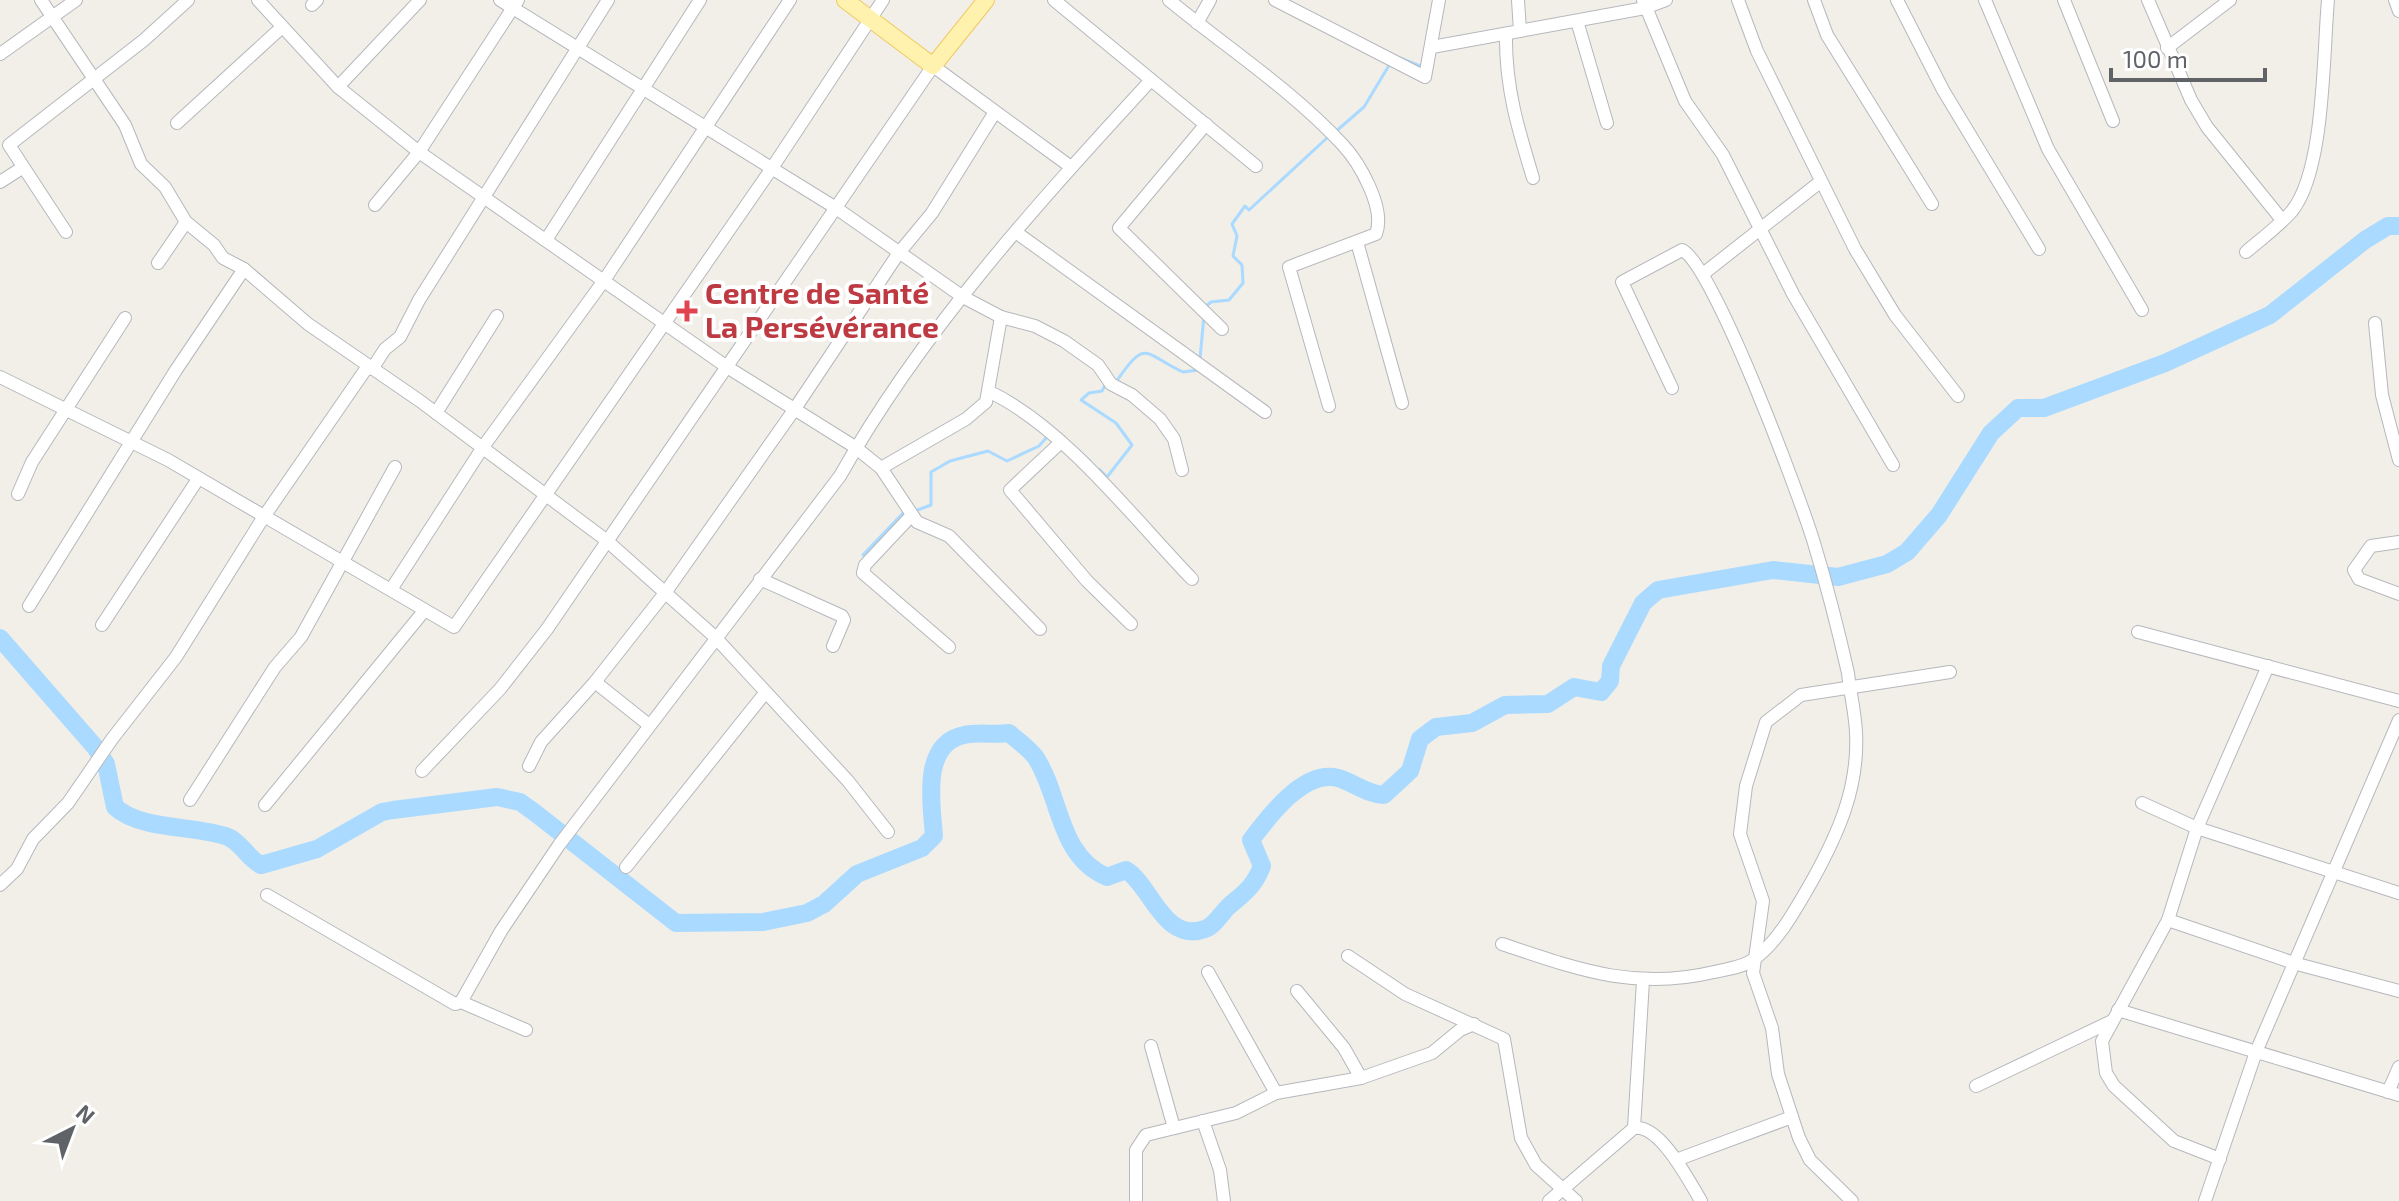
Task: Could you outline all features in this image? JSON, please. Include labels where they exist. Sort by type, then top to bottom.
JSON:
[{"type":"main road","points":[[845,0],[933,66],[986,0]]},
{"type":"street","points":[[41,0],[125,125],[141,164],[165,187],[186,222],[223,258],[244,269],[308,324],[548,494],[606,540],[715,637],[888,832]]},
{"type":"street","points":[[0,54],[76,0]]},
{"type":"street","points":[[66,232],[9,145],[144,40],[188,0]]},
{"type":"street","points":[[258,0],[338,87],[419,152],[727,367],[855,447],[881,468],[922,526],[949,536],[1040,629]]},
{"type":"street","points":[[338,87],[420,0]]},
{"type":"street","points":[[500,0],[515,4],[575,48],[770,171],[836,208],[963,297],[1001,317],[1035,326],[1098,365],[1111,384],[1132,395],[1160,419],[1174,439],[1182,470]]},
{"type":"street","points":[[0,885],[17,869],[33,839],[68,803],[191,635],[263,518],[370,368],[385,349],[400,337],[575,48],[608,0]]},
{"type":"street","points":[[546,240],[700,0]]},
{"type":"street","points":[[392,588],[483,447],[605,279],[790,0]]},
{"type":"street","points":[[2,381],[68,409],[131,441],[392,588],[424,611],[454,627],[770,171],[883,0]]},
{"type":"street","points":[[1054,0],[1256,166]]},
{"type":"street","points":[[1169,0],[1298,105],[1350,154],[1372,198],[1379,226],[1369,239],[1289,267],[1329,406]]},
{"type":"street","points":[[1197,23],[1210,0]]},
{"type":"street","points":[[1275,0],[1422,77],[1428,75],[1437,1]]},
{"type":"street","points":[[1518,0],[1520,31]]},
{"type":"street","points":[[1432,47],[1577,21],[1666,0]]},
{"type":"street","points":[[1738,0],[1757,51],[1820,182],[1875,284],[1910,336],[1958,396]]},
{"type":"street","points":[[1814,0],[1827,35],[1932,204]]},
{"type":"street","points":[[1897,0],[1943,90],[2039,249]]},
{"type":"street","points":[[1985,0],[2048,149],[2142,310]]},
{"type":"street","points":[[2064,0],[2113,121]]},
{"type":"street","points":[[2148,0],[2167,48],[2207,127],[2282,220]]},
{"type":"street","points":[[2167,48],[2230,0]]},
{"type":"street","points":[[2246,252],[2282,220],[2302,195],[2308,178],[2320,101],[2328,0]]},
{"type":"street","points":[[2395,0],[2399,11]]},
{"type":"street","points":[[375,205],[419,152],[515,4]]},
{"type":"street","points":[[1644,4],[1685,101],[1723,155],[1758,228],[1816,334],[1893,465]]},
{"type":"street","points":[[1577,21],[1607,123]]},
{"type":"street","points":[[177,123],[281,28]]},
{"type":"street","points":[[1506,34],[1505,72],[1510,103],[1533,178]]},
{"type":"street","points":[[422,771],[510,678],[547,629],[933,66],[1071,167]]},
{"type":"street","points":[[461,1002],[501,931],[559,845],[840,476],[855,447],[963,297],[1071,167],[1151,80]]},
{"type":"street","points":[[529,766],[541,742],[595,682],[665,593],[794,410],[898,254],[932,213],[995,112]]},
{"type":"street","points":[[1206,124],[1119,228],[1222,329]]},
{"type":"street","points":[[0,182],[22,168]]},
{"type":"street","points":[[1703,274],[1820,182]]},
{"type":"street","points":[[158,263],[186,222]]},
{"type":"street","points":[[1017,233],[1265,412]]},
{"type":"street","points":[[1357,242],[1402,403]]},
{"type":"street","points":[[1502,944],[1593,974],[1643,981],[1704,975],[1754,960],[1791,915],[1845,816],[1856,752],[1853,710],[1847,687],[1848,673],[1828,592],[1805,516],[1759,398],[1703,274],[1689,253],[1682,250],[1622,282],[1672,388]]},
{"type":"street","points":[[29,606],[131,441],[244,269]]},
{"type":"street","points":[[436,413],[497,316]]},
{"type":"street","points":[[881,468],[966,419],[986,402],[1001,317]]},
{"type":"street","points":[[18,494],[32,462],[125,318]]},
{"type":"street","points":[[2375,323],[2382,395],[2399,460]]},
{"type":"street","points":[[990,392],[1022,408],[1061,442],[1192,579]]},
{"type":"street","points":[[1061,442],[1010,490],[1087,581],[1131,624]]},
{"type":"street","points":[[190,800],[275,667],[301,637],[395,467]]},
{"type":"street","points":[[102,625],[198,479]]},
{"type":"street","points":[[912,515],[865,565],[863,573],[949,647]]},
{"type":"street","points":[[2399,542],[2371,546],[2354,570],[2359,579],[2399,594]]},
{"type":"street","points":[[760,579],[842,616],[844,620],[833,646]]},
{"type":"street","points":[[265,805],[424,611]]},
{"type":"street","points":[[2138,632],[2399,701]]},
{"type":"street","points":[[2220,1159],[2174,1141],[2114,1086],[2101,1055],[2102,1041],[2168,920],[2197,828],[2268,666]]},
{"type":"street","points":[[1852,1201],[1810,1160],[1778,1074],[1772,1028],[1753,973],[1763,901],[1743,849],[1740,822],[1759,735],[1774,713],[1801,695],[1950,672]]},
{"type":"street","points":[[595,682],[649,725]]},
{"type":"street","points":[[626,867],[765,693]]},
{"type":"street","points":[[2205,1201],[2256,1052],[2297,964],[2399,720]]},
{"type":"street","points":[[2142,803],[2197,828],[2399,893]]},
{"type":"street","points":[[267,895],[423,988],[455,1004],[461,1002],[526,1030]]},
{"type":"street","points":[[2168,920],[2297,964],[2399,991]]},
{"type":"street","points":[[1348,956],[1405,994],[1504,1039],[1521,1138],[1536,1165],[1576,1201]]},
{"type":"street","points":[[1208,972],[1276,1093]]},
{"type":"street","points":[[1634,1128],[1643,981]]},
{"type":"street","points":[[1297,991],[1344,1048],[1361,1078]]},
{"type":"street","points":[[1976,1086],[2115,1015],[2256,1052],[2394,1094],[2399,1067]]},
{"type":"street","points":[[1136,1201],[1138,1143],[1146,1135],[1236,1113],[1276,1093],[1361,1078],[1432,1053],[1460,1030],[1474,1024]]},
{"type":"street","points":[[1151,1046],[1174,1128]]},
{"type":"street","points":[[1676,1160],[1792,1117]]},
{"type":"street","points":[[1203,1121],[1220,1170],[1224,1201]]},
{"type":"street","points":[[1549,1201],[1634,1128],[1647,1128],[1676,1160],[1701,1201]]},
{"type":"waterway","points":[[1395,56],[1420,66],[1423,63]]},
{"type":"waterway","points":[[1334,133],[1364,107],[1391,62]]},
{"type":"waterway","points":[[1204,308],[1211,302],[1229,300],[1243,283],[1242,265],[1233,256],[1237,236],[1232,224],[1245,206],[1249,210],[1328,137]]},
{"type":"waterway","points":[[0,638],[95,747],[106,764],[115,807],[126,815],[154,824],[228,837],[261,865],[317,849],[382,812],[497,797],[520,802],[676,923],[763,922],[807,913],[824,904],[857,874],[922,848],[934,836],[932,778],[940,750],[964,735],[1009,733],[1036,758],[1062,824],[1079,855],[1107,877],[1126,870],[1169,921],[1179,928],[1191,931],[1205,929],[1256,879],[1262,866],[1251,840],[1277,807],[1300,787],[1325,777],[1338,778],[1384,795],[1410,771],[1420,739],[1436,727],[1472,723],[1505,705],[1548,704],[1574,687],[1601,692],[1610,681],[1611,666],[1643,603],[1658,590],[1773,570],[1838,577],[1887,564],[1907,552],[1939,515],[1991,433],[2018,408],[2044,408],[2165,363],[2270,315],[2365,240],[2388,226],[2399,226]]},
{"type":"waterway","points":[[1200,359],[1204,315]]},
{"type":"waterway","points":[[1116,382],[1134,359],[1146,353],[1183,372],[1198,370]]},
{"type":"waterway","points":[[1099,469],[1107,477],[1132,445],[1116,423],[1081,400],[1089,393],[1102,391],[1105,385]]},
{"type":"waterway","points":[[915,511],[931,505],[931,472],[950,461],[988,451],[1007,461],[1039,446],[1047,437]]},
{"type":"waterway","points":[[1063,437],[1090,461]]},
{"type":"waterway","points":[[863,555],[904,512]]},
{"type":"place","name":"Centre de Santé La Persévérance","points":[[687,311]]}]
